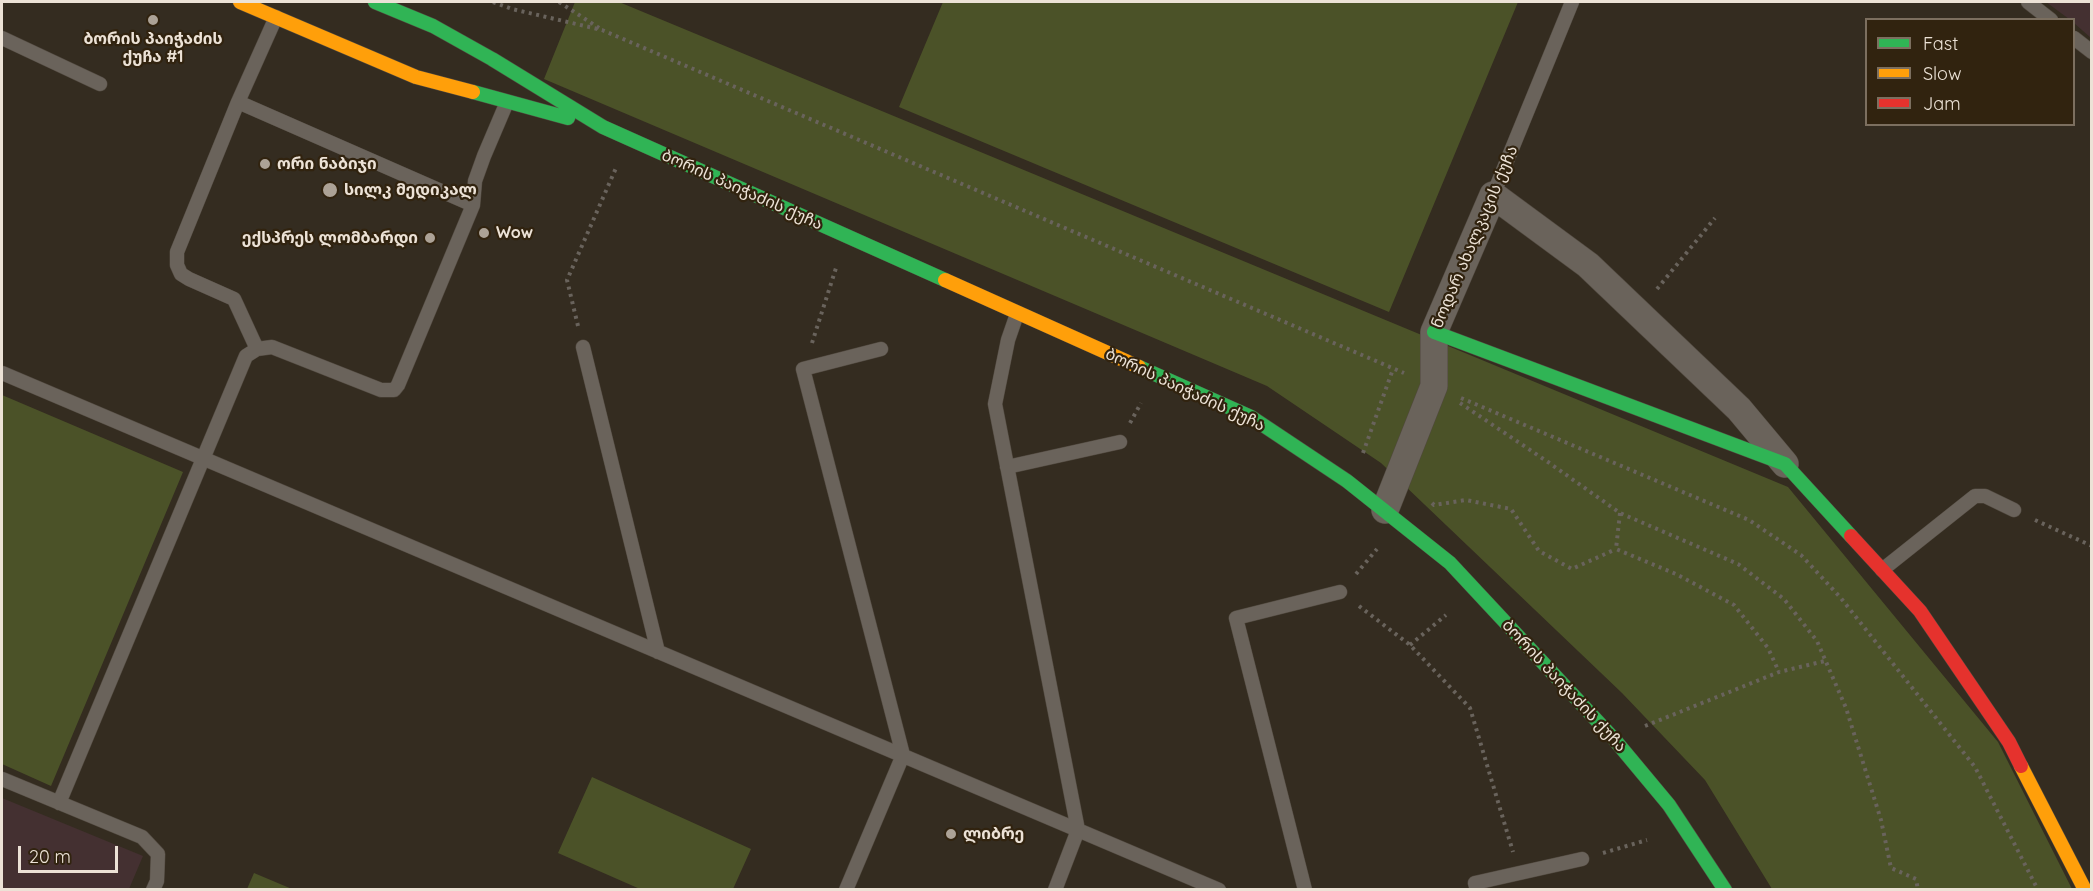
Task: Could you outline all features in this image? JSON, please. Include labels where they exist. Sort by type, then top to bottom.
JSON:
[{"type":"street","name":"ბორის პაიჭაძის ქუჩა","points":[[240,2],[416,77],[603,127]]},
{"type":"street","points":[[276,17],[282,2]]},
{"type":"street","name":"ბორის პაიჭაძის ქუჩა","points":[[375,2],[433,26],[490,64],[603,127],[1251,417],[1347,481],[1450,563],[1614,739],[1669,805],[1725,890]]},
{"type":"street","points":[[453,87],[475,82]]},
{"type":"street","points":[[1493,195],[1588,265],[1739,409],[1785,464],[1920,610],[2008,742],[2085,890]]},
{"type":"street","name":"ნოდარ ახალკაცის ქუჩა","points":[[1384,510],[1434,386],[1434,332],[1493,195]]},
{"type":"street","points":[[1434,332],[1785,464]]},
{"type":"lane","name":"ნოდარ ახალკაცის ქუჩა","points":[[1493,195],[1572,2]]},
{"type":"lane","points":[[2028,2],[2048,18]]},
{"type":"lane","points":[[257,349],[234,299],[181,274],[177,265],[177,252],[238,102],[276,17]]},
{"type":"lane","points":[[2,39],[100,84]]},
{"type":"lane","points":[[2075,40],[2091,52]]},
{"type":"lane","points":[[238,102],[473,205]]},
{"type":"lane","points":[[59,803],[246,356],[257,349],[272,347],[381,390],[393,390],[398,385],[473,205],[475,182],[507,102]]},
{"type":"lane","points":[[1017,314],[1008,340],[995,404],[1078,830],[1055,890]]},
{"type":"lane","points":[[582,347],[658,652]]},
{"type":"lane","points":[[846,890],[903,756],[803,369],[881,349]]},
{"type":"lane","points":[[2,373],[1219,890]]},
{"type":"lane","points":[[1007,467],[1120,442]]},
{"type":"lane","points":[[1882,570],[1975,496],[1985,496],[2014,510]]},
{"type":"lane","points":[[1305,890],[1236,618],[1340,592]]},
{"type":"lane","points":[[2,779],[142,837],[158,855],[157,881],[153,890]]},
{"type":"lane","points":[[1476,890],[1475,883],[1582,859]]},
{"type":"path","points":[[493,2],[512,9],[602,30]]},
{"type":"path","points":[[559,2],[602,30],[1749,520],[1801,555],[1840,597],[1975,767],[2038,890]]},
{"type":"path","points":[[582,347],[567,280],[617,166]]},
{"type":"path","points":[[1638,312],[1715,218]]},
{"type":"path","points":[[803,369],[837,264]]},
{"type":"path","points":[[1393,369],[1361,456],[1399,476],[1434,505],[1466,500],[1511,509],[1539,551],[1572,569],[1616,549],[1676,574],[1734,605],[1768,648],[1779,672]]},
{"type":"path","points":[[1434,386],[1620,513],[1738,564],[1784,599],[1817,641],[1849,719],[1881,820],[1891,868],[1916,879],[1918,890]]},
{"type":"path","points":[[2014,510],[2091,546]]},
{"type":"path","points":[[1616,549],[1620,513]]},
{"type":"path","points":[[1377,549],[1340,592],[1410,645],[1470,708],[1520,873]]},
{"type":"path","points":[[1410,645],[1446,615]]},
{"type":"path","points":[[1614,739],[1779,672],[1825,661]]},
{"type":"path","points":[[1582,859],[1647,840]]},
{"type":"shaded area","points":[[2046,2],[2091,2],[2091,38],[2075,24],[2075,18],[2068,18]]},
{"type":"shaded area","points":[[2,798],[143,856],[129,889],[2,889]]},
{"type":"green space","points":[[575,2],[619,2],[1788,487],[1998,742],[2072,889],[1772,889],[1705,780],[1622,693],[1381,463],[1267,386],[544,79]]},
{"type":"green space","points":[[943,2],[1518,2],[1389,312],[899,107]]},
{"type":"green space","points":[[2,395],[183,472],[51,786],[2,764]]},
{"type":"green space","points":[[592,777],[751,849],[733,889],[640,889],[558,853]]},
{"type":"green space","points":[[254,873],[292,889],[247,889]]},
{"type":"traffic: fast","points":[[375,2],[433,26],[603,127],[945,280]]},
{"type":"traffic: fast","points":[[473,92],[568,118]]},
{"type":"traffic: fast","points":[[1434,332],[1785,464],[1851,536]]},
{"type":"traffic: fast","points":[[1139,367],[1251,417],[1347,481],[1450,563],[1614,739],[1669,805],[1725,890]]},
{"type":"traffic: slow","points":[[240,2],[416,77],[473,92]]},
{"type":"traffic: slow","points":[[945,280],[1139,367]]},
{"type":"traffic: slow","points":[[2021,766],[2085,890]]},
{"type":"traffic: jam","points":[[1851,536],[1920,611],[2009,742],[2021,766]]},
{"type":"place","name":"ბორის პაიჭაძის ქუჩა #1","points":[[153,20]]},
{"type":"place","name":"ორი ნაბიჯი","points":[[265,164]]},
{"type":"place","name":"სილკ მედიკალ","points":[[330,190]]},
{"type":"place","name":"Wow","points":[[484,233]]},
{"type":"place","name":"ექსპრეს ლომბარდი","points":[[430,238]]},
{"type":"place","name":"ლიბრე","points":[[951,834]]}]
